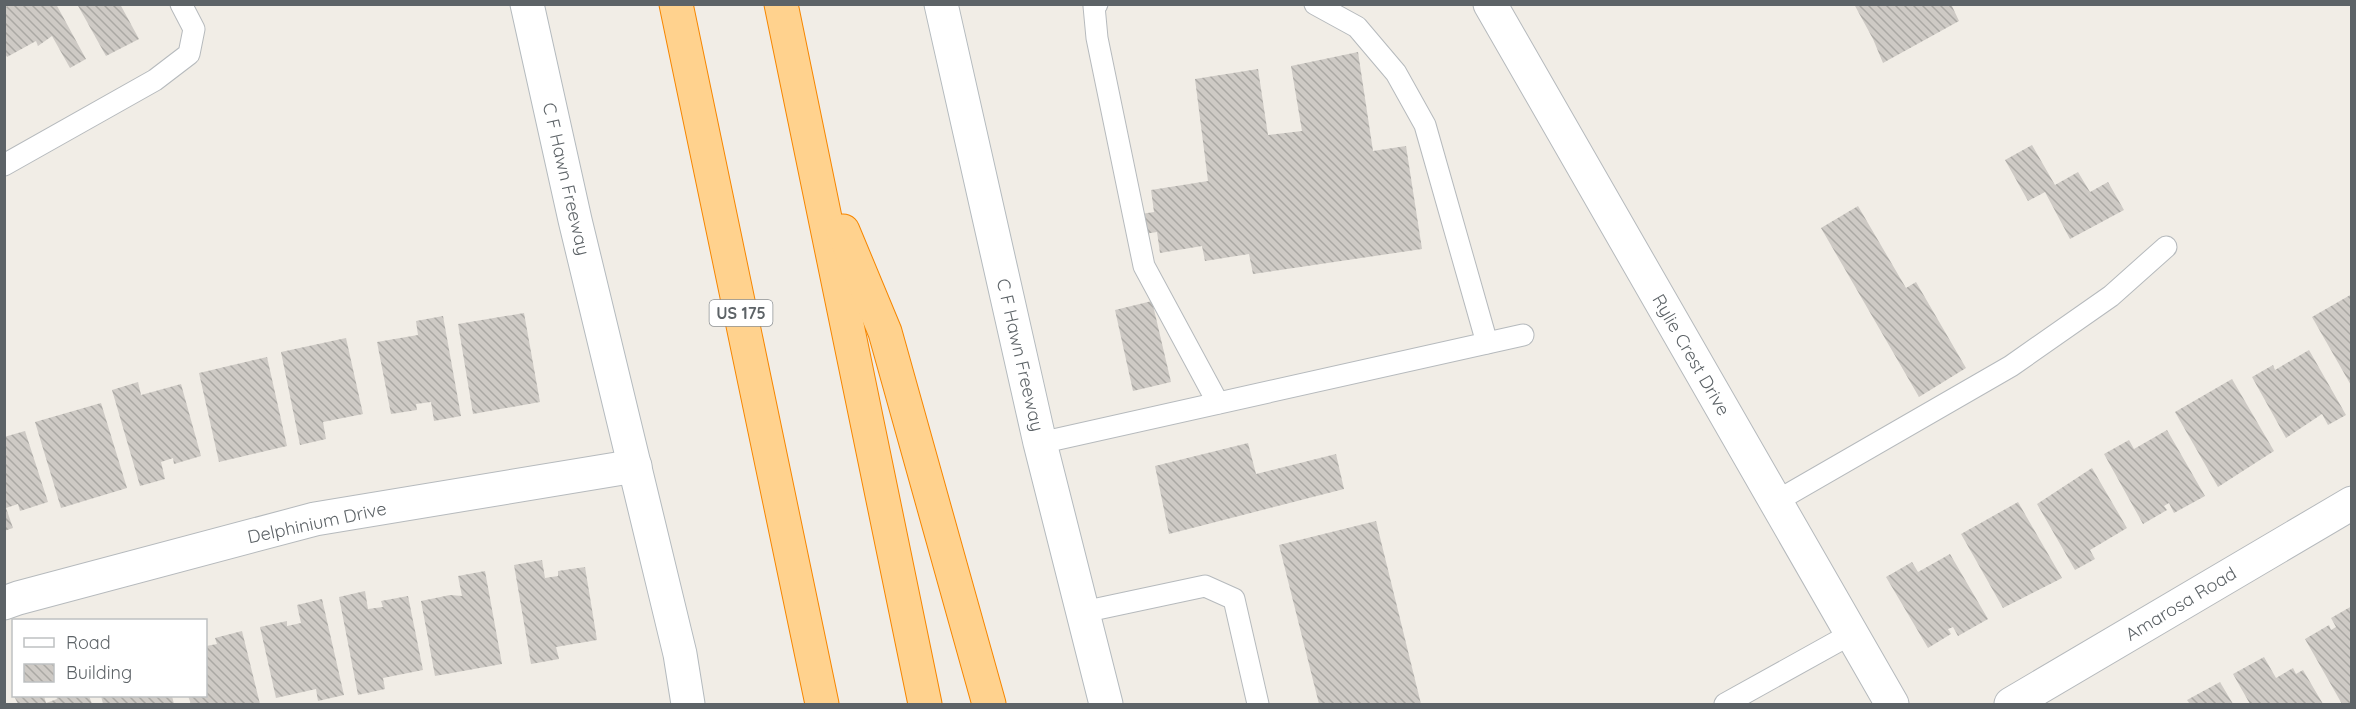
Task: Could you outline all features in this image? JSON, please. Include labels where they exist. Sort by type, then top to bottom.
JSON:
[{"type":"highway","name":"US 175","points":[[676,4],[822,705]]},
{"type":"highway","points":[[781,4],[925,705]]},
{"type":"highway","points":[[813,157],[885,332],[988,705]]},
{"type":"highway","points":[[802,705],[805,622]]},
{"type":"street","name":"C F Hawn Freeway","points":[[527,4],[575,220],[680,654],[688,705]]},
{"type":"street","name":"C F Hawn Freeway","points":[[941,4],[1040,443],[1106,705]]},
{"type":"street","name":"Rylie Crest Drive","points":[[1490,4],[1892,705]]},
{"type":"street","name":"Delphinium Drive","points":[[4,603],[315,519],[635,466]]},
{"type":"street","name":"Amarosa Road","points":[[2011,705],[2352,503]]},
{"type":"lane","points":[[4,165],[155,81],[189,54],[194,29],[181,4]]},
{"type":"lane","points":[[1097,4],[1094,6],[1097,38],[1144,266],[1218,403]]},
{"type":"lane","points":[[1315,4],[1357,27],[1396,73],[1425,125],[1487,343]]},
{"type":"lane","points":[[1775,502],[2011,366],[2111,296],[2166,247]]},
{"type":"lane","points":[[1040,443],[1523,335]]},
{"type":"lane","points":[[1083,612],[1205,586],[1234,599],[1258,705]]},
{"type":"lane","points":[[1725,705],[1851,634]]},
{"type":"building","points":[[10,4],[56,4],[86,59],[70,68],[52,36],[38,46],[36,41],[7,57],[4,52],[4,8]]},
{"type":"building","points":[[77,4],[120,4],[139,39],[106,56]]},
{"type":"building","points":[[1854,4],[1951,4],[1959,21],[1883,63]]},
{"type":"building","points":[[1358,52],[1373,151],[1406,146],[1422,249],[1253,274],[1249,254],[1205,261],[1202,246],[1160,253],[1157,232],[1144,234],[1141,214],[1154,212],[1151,190],[1208,181],[1195,79],[1258,69],[1268,135],[1302,131],[1291,66]]},
{"type":"building","points":[[2032,145],[2055,185],[2078,172],[2090,192],[2108,182],[2124,210],[2070,239],[2045,192],[2028,201],[2005,160]]},
{"type":"building","points":[[1858,206],[1906,288],[1916,282],[1966,368],[1919,397],[1821,228]]},
{"type":"building","points":[[2352,294],[2352,387],[2312,317]]},
{"type":"building","points":[[1152,301],[1171,382],[1133,391],[1115,310]]},
{"type":"building","points":[[524,313],[540,402],[473,414],[458,324]]},
{"type":"building","points":[[443,316],[461,416],[434,421],[431,402],[416,404],[417,410],[391,414],[377,342],[418,335],[416,321]]},
{"type":"building","points":[[346,338],[363,414],[323,422],[326,439],[300,445],[281,352]]},
{"type":"building","points":[[2309,350],[2346,415],[2328,425],[2322,414],[2286,438],[2252,377],[2273,365],[2275,370]]},
{"type":"building","points":[[267,357],[287,446],[219,462],[199,373]]},
{"type":"building","points":[[2232,379],[2274,451],[2218,487],[2175,412]]},
{"type":"building","points":[[138,382],[141,395],[181,384],[201,456],[174,464],[173,458],[161,462],[165,479],[140,486],[112,390]]},
{"type":"building","points":[[101,403],[127,488],[61,508],[35,422]]},
{"type":"building","points":[[2167,430],[2205,496],[2174,513],[2169,503],[2164,506],[2167,510],[2143,524],[2104,454],[2129,440],[2134,449]]},
{"type":"building","points":[[25,431],[48,502],[20,511],[18,504],[6,508],[13,528],[4,531],[4,437]]},
{"type":"building","points":[[1248,443],[1256,474],[1336,454],[1344,489],[1169,534],[1155,466]]},
{"type":"building","points":[[2092,468],[2127,528],[2090,550],[2095,559],[2075,570],[2037,504]]},
{"type":"building","points":[[2018,502],[2062,578],[2003,608],[1961,534]]},
{"type":"building","points":[[1376,521],[1421,704],[1319,704],[1279,545]]},
{"type":"building","points":[[1950,554],[1988,619],[1958,636],[1953,627],[1948,629],[1951,634],[1928,648],[1886,577],[1912,562],[1918,572]]},
{"type":"building","points":[[542,560],[545,578],[558,576],[558,571],[585,567],[597,640],[556,647],[559,659],[531,664],[514,565]]},
{"type":"building","points":[[485,571],[502,664],[435,676],[421,601],[450,595],[462,596],[458,576]]},
{"type":"building","points":[[365,591],[368,609],[383,607],[381,601],[408,596],[423,670],[383,678],[385,689],[358,695],[339,597]]},
{"type":"building","points":[[322,599],[344,695],[318,701],[316,689],[276,698],[260,627],[287,621],[287,626],[301,623],[297,605]]},
{"type":"building","points":[[2352,606],[2352,704],[2342,704],[2305,639],[2329,625],[2331,630],[2336,627],[2331,618]]},
{"type":"building","points":[[242,631],[260,704],[191,704],[188,697],[207,697],[207,646],[217,644],[215,638]]},
{"type":"building","points":[[2264,657],[2276,678],[2293,668],[2296,674],[2303,670],[2323,704],[2250,704],[2233,674]]},
{"type":"building","points":[[2220,682],[2233,704],[2190,704],[2187,700]]},
{"type":"building","points":[[14,697],[44,697],[46,703],[57,699],[56,697],[89,697],[92,704],[18,704]]},
{"type":"building","points":[[101,697],[172,697],[174,704],[103,704]]}]
